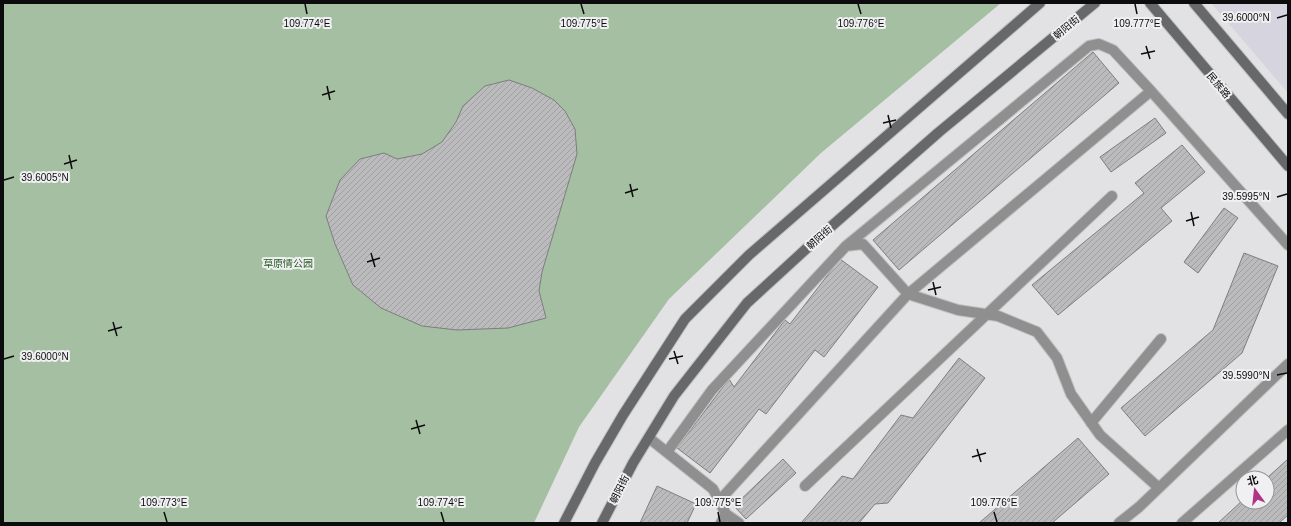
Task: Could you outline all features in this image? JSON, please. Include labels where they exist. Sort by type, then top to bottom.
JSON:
[{"type":"street","points":[[564,523],[595,463],[623,415],[685,319],[749,255],[1040,3]]},
{"type":"street","name":"朝阳街","points":[[602,523],[632,463],[674,396],[747,303],[818,238],[939,132],[1095,3]]},
{"type":"street","name":"民族路","points":[[1150,3],[1288,166]]},
{"type":"street","points":[[1194,3],[1288,114]]},
{"type":"street","points":[[667,452],[712,390],[846,246],[1089,46],[1099,44],[1113,50],[1288,245]]},
{"type":"street","points":[[719,501],[908,294],[1151,91]]},
{"type":"street","points":[[805,486],[1112,196]]},
{"type":"street","points":[[846,246],[863,244],[908,294],[958,310],[998,316],[1038,332],[1057,358],[1071,394],[1100,435],[1159,488]]},
{"type":"street","points":[[1091,423],[1161,339]]},
{"type":"street","points":[[1119,523],[1139,507],[1288,364]]},
{"type":"street","points":[[1182,523],[1288,430]]},
{"type":"street","points":[[649,438],[713,489],[719,501],[723,518],[739,523]]},
{"type":"shaded area","points":[[1211,3],[1288,3],[1288,93]]},
{"type":"green space","name":"草原情公园","points":[[3,3],[1001,3],[821,153],[669,299],[579,427],[534,523],[3,523]]},
{"type":"building","points":[[1093,52],[1119,83],[899,270],[873,240]]},
{"type":"building","points":[[509,80],[532,88],[554,100],[565,111],[575,129],[577,154],[542,272],[539,291],[546,318],[508,328],[457,330],[422,326],[381,308],[353,285],[335,244],[326,216],[340,180],[360,159],[384,153],[397,159],[422,154],[442,142],[456,122],[463,106],[485,86]]},
{"type":"building","points":[[1155,118],[1166,133],[1111,172],[1100,157]]},
{"type":"building","points":[[1182,145],[1205,172],[1161,208],[1172,221],[1058,315],[1032,285],[1144,193],[1135,183]]},
{"type":"building","points":[[1224,208],[1238,218],[1198,273],[1184,262]]},
{"type":"building","points":[[1244,253],[1278,266],[1242,353],[1145,436],[1121,408],[1213,330]]},
{"type":"building","points":[[840,259],[878,287],[824,357],[815,350],[766,414],[759,409],[710,473],[677,448],[729,379],[734,387],[785,320],[790,324]]},
{"type":"building","points":[[959,358],[985,378],[888,503],[875,504],[859,523],[801,523],[842,476],[853,479],[901,415],[913,418]]},
{"type":"building","points":[[1078,438],[1109,474],[1052,523],[979,523]]},
{"type":"building","points":[[783,459],[796,473],[746,519],[734,506]]},
{"type":"building","points":[[1288,459],[1288,515],[1279,523],[1218,523],[1235,507],[1235,510],[1275,510],[1275,471]]},
{"type":"building","points":[[657,486],[696,504],[687,523],[640,523]]}]
